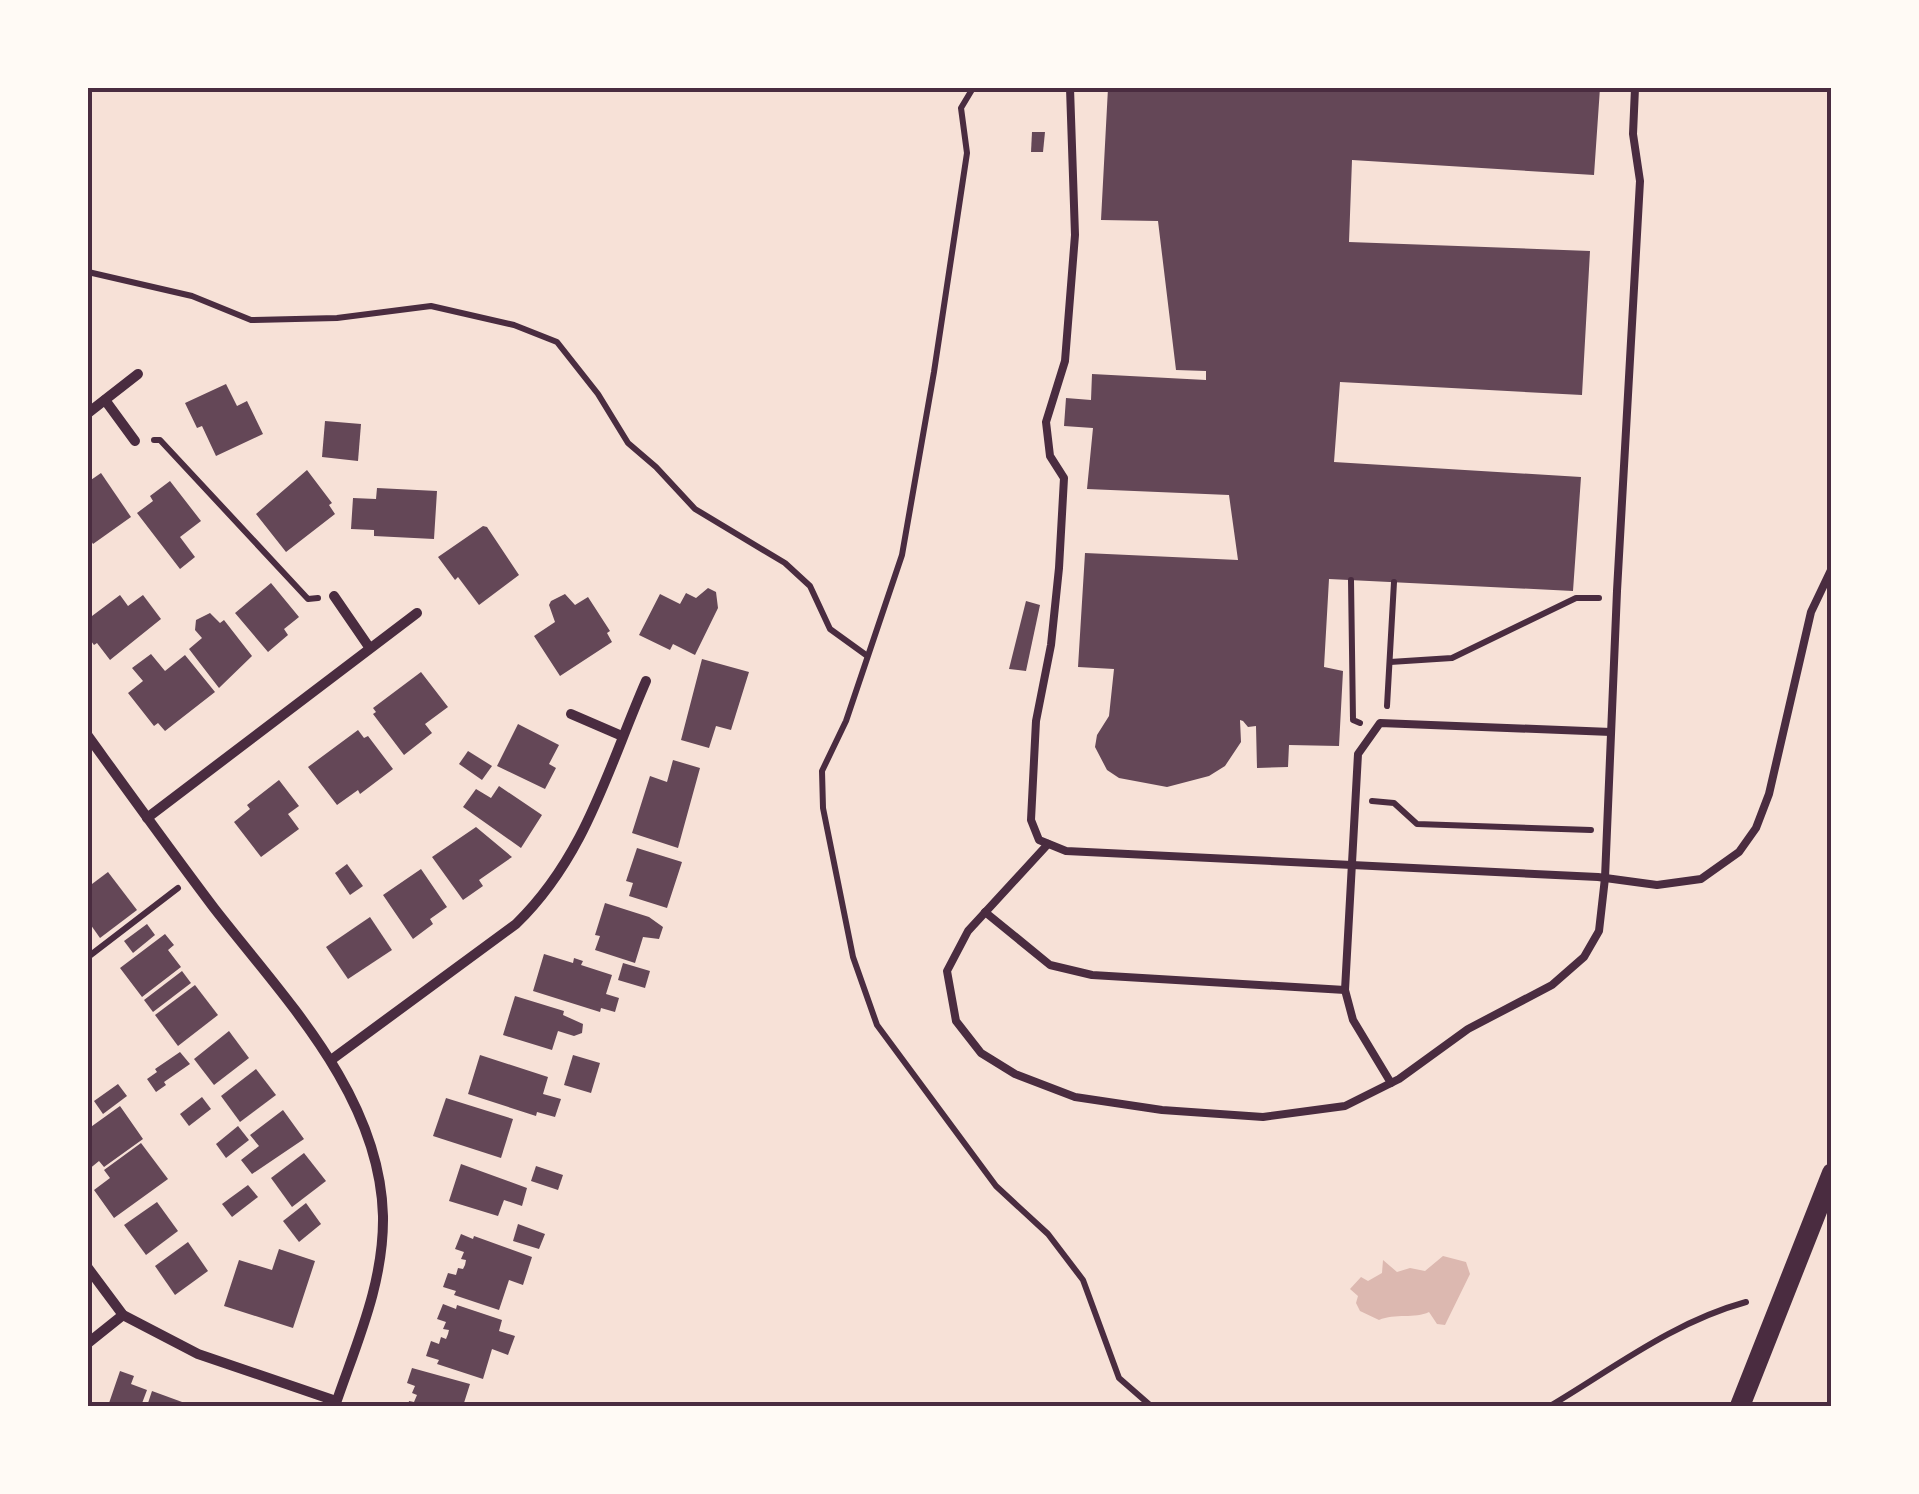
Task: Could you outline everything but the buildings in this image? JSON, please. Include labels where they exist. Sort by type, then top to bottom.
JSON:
[{"type":"main road","points":[[1740,1406],[1832,1173]]},
{"type":"street","points":[[88,413],[138,374]]},
{"type":"street","points":[[105,400],[135,441]]},
{"type":"street","points":[[334,596],[369,646]]},
{"type":"street","points":[[147,818],[417,613]]},
{"type":"street","points":[[331,1060],[516,924],[542,898],[565,867],[586,826],[646,680]]},
{"type":"street","points":[[571,714],[622,736]]},
{"type":"street","points":[[88,736],[331,1060],[368,1139],[383,1213],[378,1284],[336,1404],[198,1354],[123,1316],[88,1268]]},
{"type":"street","points":[[88,1343],[123,1316]]},
{"type":"lane","points":[[1070,88],[1075,235],[1065,361],[1046,422],[1050,456],[1064,478],[1060,568],[1051,645],[1036,720],[1031,820],[1039,840],[1066,851],[1606,878],[1657,884],[1701,879],[1740,852],[1756,828],[1769,794],[1812,612],[1832,568]]},
{"type":"lane","points":[[1048,844],[968,931],[947,970],[956,1022],[981,1054],[1015,1074],[1075,1097],[1162,1110],[1263,1117],[1345,1106],[1391,1083],[1468,1029],[1552,985],[1584,957],[1599,931],[1606,878],[1640,181],[1633,134],[1635,88]]},
{"type":"lane","points":[[1391,1083],[1353,1020],[1345,990],[1358,754],[1380,723],[1611,732]]},
{"type":"lane","points":[[985,912],[1050,965],[1092,975],[1345,990]]},
{"type":"path","points":[[973,88],[961,108],[964,173],[902,555],[846,721],[822,772],[824,808],[854,957],[877,1025],[996,1186],[1048,1234],[1083,1280],[1119,1378],[1150,1406]]},
{"type":"path","points":[[88,272],[192,296],[250,320],[337,318],[431,306],[514,324],[557,342],[598,394],[628,444],[695,509],[786,563],[810,586],[830,630],[866,655]]},
{"type":"path","points":[[135,441],[160,440],[308,599],[334,596]]},
{"type":"path","points":[[1351,580],[1353,720],[1374,731]]},
{"type":"path","points":[[1386,724],[1394,582]]},
{"type":"path","points":[[1390,662],[1452,658],[1576,598],[1617,598]]},
{"type":"path","points":[[1356,799],[1394,803],[1417,824],[1607,830]]},
{"type":"path","points":[[88,957],[192,878]]},
{"type":"path","points":[[1550,1406],[1662,1335],[1719,1309],[1746,1302]]},
{"type":"shaded area","points":[[1443,1256],[1466,1262],[1470,1274],[1445,1325],[1437,1324],[1429,1312],[1379,1320],[1360,1311],[1358,1296],[1350,1289],[1361,1277],[1368,1281],[1382,1273],[1383,1260],[1397,1272],[1410,1268],[1425,1271]]}]
